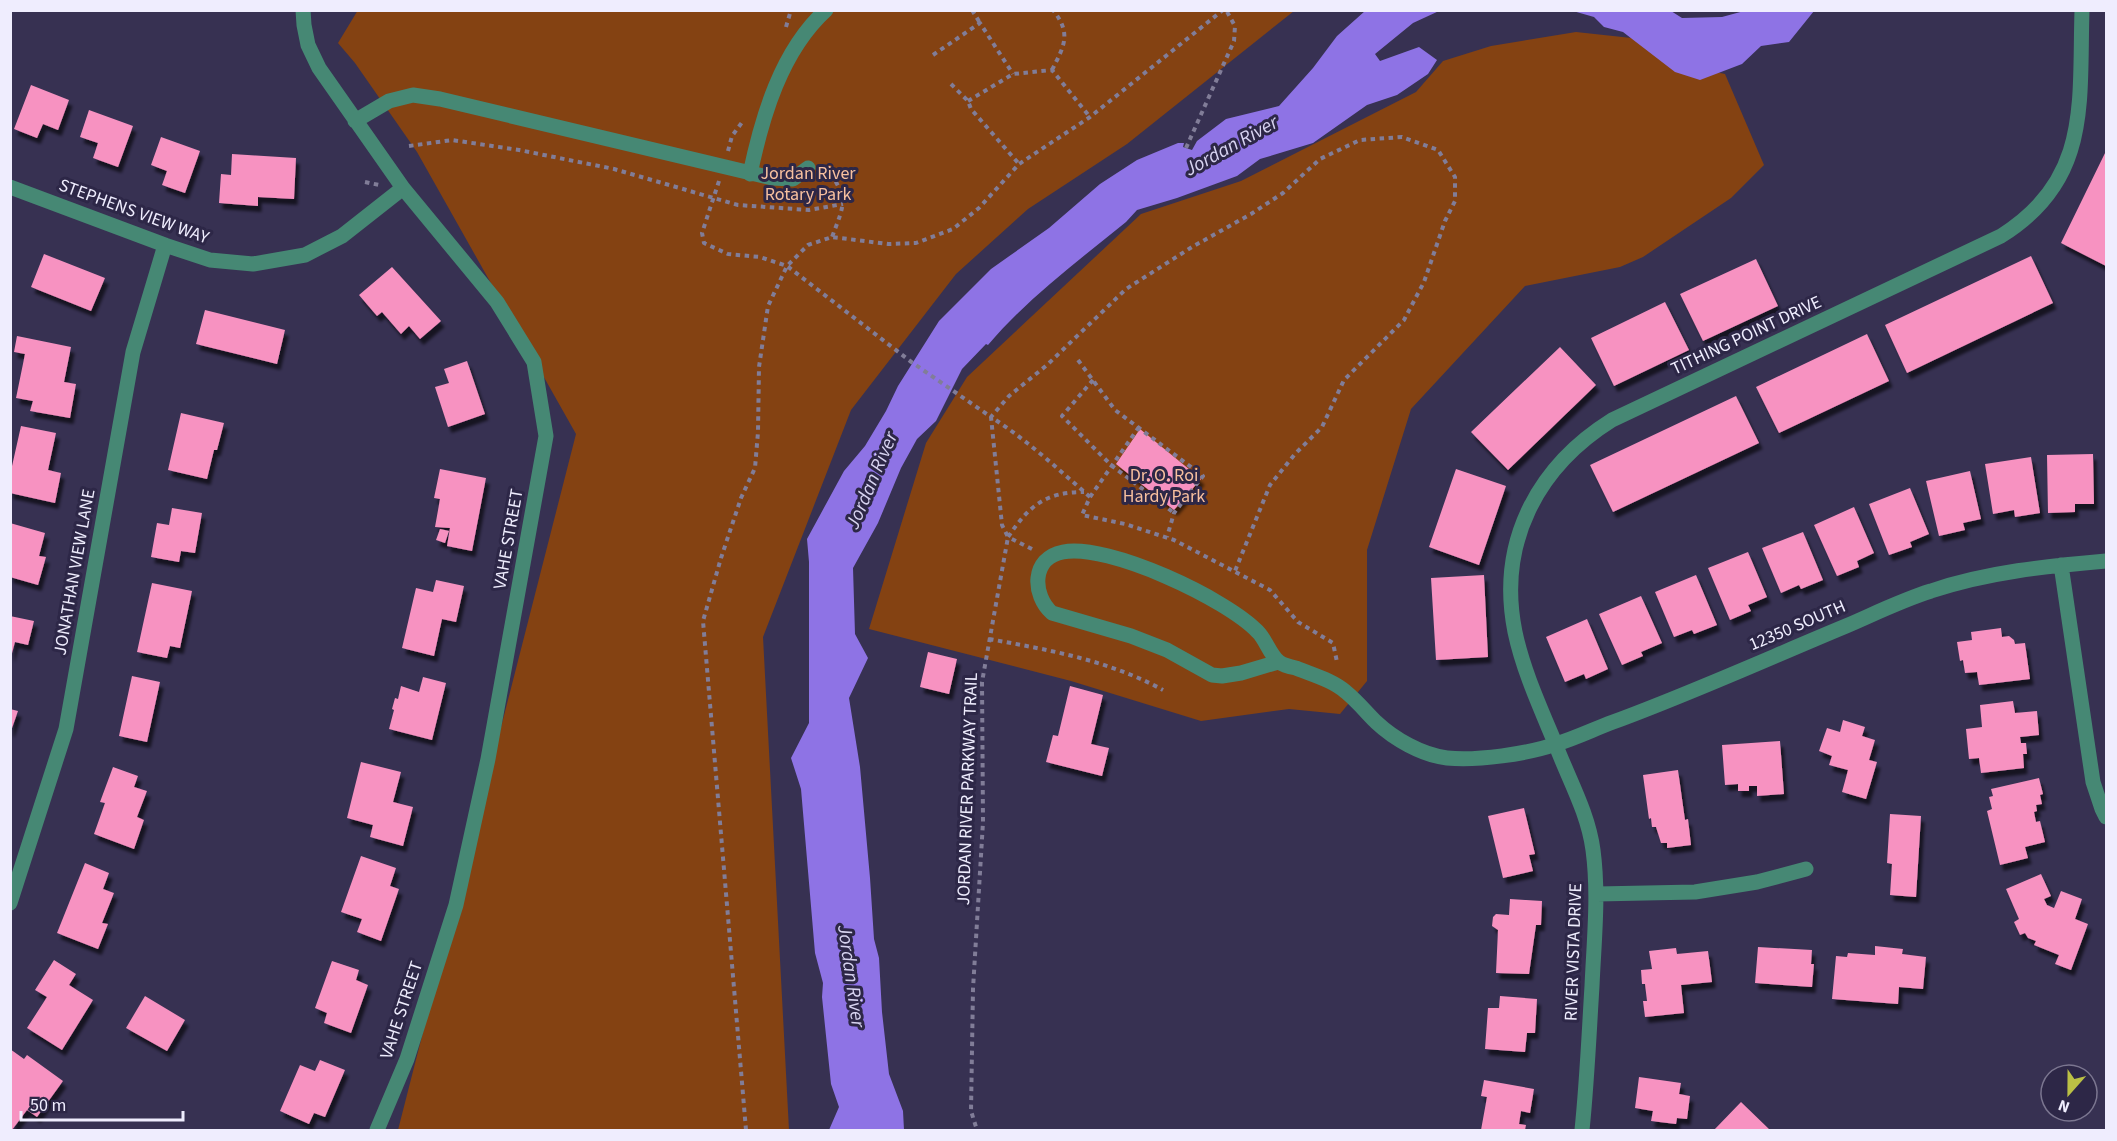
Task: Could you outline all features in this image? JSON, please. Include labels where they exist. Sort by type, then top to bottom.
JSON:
[{"type":"street","name":"VAHE STREET","points":[[303,10],[308,45],[319,68],[404,188],[497,302],[534,362],[546,436],[488,759],[456,905],[407,1059],[377,1131]]},
{"type":"street","points":[[750,174],[757,142],[781,73],[794,49],[825,10]]},
{"type":"street","name":"TITHING POINT DRIVE","points":[[1555,745],[1528,675],[1516,633],[1511,586],[1518,539],[1530,506],[1547,478],[1576,446],[1612,420],[2001,236],[2031,214],[2055,186],[2071,153],[2076,135],[2082,10]]},
{"type":"street","points":[[355,121],[389,101],[413,95],[440,99],[750,174],[793,179],[808,168]]},
{"type":"street","name":"STEPHENS VIEW WAY","points":[[10,187],[210,260],[253,264],[305,255],[342,236],[404,188]]},
{"type":"street","name":"JONATHAN VIEW LANE","points":[[10,903],[66,729],[134,352],[165,245]]},
{"type":"street","points":[[1076,550],[1115,558],[1157,572],[1197,590],[1233,612],[1259,632],[1278,662],[1241,673],[1212,675],[1167,650],[1094,624],[1053,613],[1045,607],[1039,594],[1037,581],[1039,570],[1054,554],[1076,550]]},
{"type":"street","name":"12350 SOUTH","points":[[1278,662],[1345,690],[1390,734],[1419,750],[1445,758],[1517,753],[1555,745],[1641,712],[1931,591],[1974,580],[2061,565],[2106,561]]},
{"type":"street","points":[[2061,565],[2093,782],[2106,817]]},
{"type":"street","name":"RIVER VISTA DRIVE","points":[[1555,745],[1582,808],[1593,847],[1597,894],[1582,1131]]},
{"type":"street","points":[[1597,894],[1695,892],[1757,882],[1806,869]]},
{"type":"path","points":[[972,10],[1013,74]]},
{"type":"path","points":[[1052,70],[1065,44],[1061,20],[1053,10]]},
{"type":"path","points":[[746,1131],[703,621],[741,498],[755,468],[759,367],[768,306],[787,266],[808,245],[832,237],[888,244],[916,243],[954,229],[979,208],[1019,164],[1090,117],[1225,10],[1235,26],[1234,42],[1186,148]]},
{"type":"path","points":[[933,55],[980,24]]},
{"type":"path","points":[[968,101],[1013,74],[1052,70]]},
{"type":"path","points":[[1052,70],[1090,117]]},
{"type":"path","points":[[951,84],[968,101],[971,109],[1019,164]]},
{"type":"path","points":[[991,417],[1009,396],[1047,365],[1126,289],[1283,193],[1320,159],[1360,140],[1402,137],[1437,150],[1455,177],[1455,201],[1445,220],[1424,282],[1404,320],[1344,380],[1322,427],[1295,454],[1270,485],[1235,571]]},
{"type":"path","points":[[409,146],[452,140],[519,150],[614,169],[738,205],[808,210],[843,204]]},
{"type":"path","points":[[823,161],[842,191],[843,204],[832,237]]},
{"type":"path","points":[[787,266],[910,361],[1043,454],[1090,497]]},
{"type":"path","points":[[1078,360],[1115,410],[1203,476],[1174,513],[1167,537]]},
{"type":"path","points":[[1093,380],[1062,416],[1112,465],[1174,513]]},
{"type":"path","name":"JORDAN RIVER PARKWAY TRAIL","points":[[977,1131],[971,1111],[973,990],[983,822],[982,682],[1008,537],[1002,525],[991,417]]},
{"type":"path","points":[[1139,427],[1090,497],[1082,515],[1125,524],[1167,537],[1270,590],[1298,622],[1332,644],[1337,662]]},
{"type":"path","points":[[1045,561],[1031,548],[1008,537],[1022,516],[1041,500],[1065,492],[1084,492]]},
{"type":"path","points":[[989,639],[1092,660],[1141,678],[1163,690]]},
{"type":"green space","name":"Jordan River Rotary Park","points":[[358,10],[1294,11],[1127,144],[1028,209],[956,274],[851,410],[763,637],[789,1130],[398,1130],[576,434],[417,152],[355,63],[338,43]]},
{"type":"green space","name":"Dr. O. Roi Hardy Park","points":[[1576,32],[1650,40],[1676,64],[1725,74],[1764,165],[1731,198],[1643,257],[1620,267],[1525,286],[1411,409],[1367,550],[1367,681],[1340,714],[1289,709],[1201,721],[1071,681],[869,629],[926,443],[967,377],[1141,214],[1241,181],[1416,92],[1443,61],[1491,46]]},
{"type":"water","name":"Jordan River","points":[[1365,11],[1439,11],[1413,23],[1375,54],[1380,61],[1419,47],[1437,60],[1428,74],[1397,95],[1367,105],[1313,143],[1260,159],[1237,176],[1137,210],[1126,222],[1054,280],[962,369],[936,421],[917,439],[901,468],[878,523],[853,568],[855,634],[868,658],[849,698],[860,767],[874,939],[879,958],[889,1074],[903,1111],[904,1130],[829,1130],[839,1107],[831,1084],[822,997],[823,983],[815,953],[801,789],[791,758],[809,723],[807,539],[844,471],[865,446],[898,386],[939,321],[991,269],[1049,228],[1100,184],[1137,160],[1178,143],[1184,143],[1183,147],[1192,150],[1197,141],[1226,119],[1279,106],[1313,68],[1337,36]]},
{"type":"water","points":[[1573,11],[1671,11],[1682,18],[1722,17],[1744,11],[1814,11],[1789,42],[1761,46],[1742,64],[1700,80],[1675,72],[1623,32],[1604,27],[1594,17]]},
{"type":"building","points":[[31,85],[69,100],[58,130],[43,124],[37,138],[14,129]]},
{"type":"building","points":[[89,110],[133,126],[118,167],[93,158],[98,143],[80,137]]},
{"type":"building","points":[[161,137],[200,151],[185,193],[162,185],[167,171],[151,165]]},
{"type":"building","points":[[2106,151],[2106,266],[2061,243]]},
{"type":"building","points":[[232,154],[296,158],[294,199],[258,197],[258,206],[219,203],[221,174],[231,175]]},
{"type":"building","points":[[44,254],[105,278],[91,311],[31,287]]},
{"type":"building","points":[[2031,256],[2053,303],[1907,373],[1885,325]]},
{"type":"building","points":[[1756,259],[1778,306],[1703,341],[1680,294]]},
{"type":"building","points":[[392,267],[441,321],[420,339],[409,326],[401,334],[382,312],[377,316],[359,295]]},
{"type":"building","points":[[1665,302],[1689,350],[1614,386],[1591,338]]},
{"type":"building","points":[[205,310],[285,330],[277,364],[196,344]]},
{"type":"building","points":[[1867,334],[1889,381],[1779,433],[1756,387]]},
{"type":"building","points":[[17,336],[71,347],[64,382],[76,384],[70,418],[30,411],[33,401],[16,398],[25,354],[14,352]]},
{"type":"building","points":[[1560,347],[1596,385],[1508,470],[1471,432]]},
{"type":"building","points":[[467,361],[485,414],[448,427],[435,387],[449,383],[444,369]]},
{"type":"building","points":[[1736,396],[1759,443],[1613,512],[1590,465]]},
{"type":"building","points":[[181,413],[224,423],[207,479],[168,470]]},
{"type":"building","points":[[21,426],[56,433],[48,470],[61,473],[55,503],[10,493],[10,475]]},
{"type":"building","points":[[1140,429],[1201,479],[1174,510],[1116,464]]},
{"type":"building","points":[[2093,454],[2094,504],[2075,504],[2075,512],[2048,513],[2047,455]]},
{"type":"building","points":[[2031,457],[2040,513],[2015,517],[2014,510],[1993,514],[1985,464]]},
{"type":"building","points":[[440,469],[486,478],[472,551],[447,546],[450,528],[435,527],[440,499],[434,498]]},
{"type":"building","points":[[1456,469],[1506,486],[1479,565],[1429,547]]},
{"type":"building","points":[[1970,471],[1981,519],[1963,523],[1965,530],[1939,536],[1926,481]]},
{"type":"building","points":[[1910,488],[1929,534],[1910,542],[1912,547],[1889,555],[1869,504]]},
{"type":"building","points":[[1854,507],[1874,553],[1857,561],[1859,567],[1837,576],[1814,525]]},
{"type":"building","points":[[172,508],[202,513],[195,553],[181,551],[179,562],[151,557],[157,523],[169,525]]},
{"type":"building","points":[[10,523],[45,533],[39,556],[46,557],[38,585],[10,577]]},
{"type":"building","points":[[440,529],[449,531],[445,543],[436,540]]},
{"type":"building","points":[[1803,532],[1823,580],[1801,589],[1799,585],[1781,593],[1762,548]]},
{"type":"building","points":[[1748,552],[1767,597],[1748,605],[1751,611],[1730,620],[1708,568]]},
{"type":"building","points":[[1484,575],[1488,657],[1436,660],[1431,578]]},
{"type":"building","points":[[1696,575],[1717,625],[1694,634],[1692,630],[1674,637],[1655,592]]},
{"type":"building","points":[[436,580],[464,586],[456,622],[442,619],[434,656],[402,648],[416,588],[433,592]]},
{"type":"building","points":[[152,583],[192,591],[180,648],[170,646],[167,658],[137,652]]},
{"type":"building","points":[[1641,596],[1662,643],[1641,652],[1643,656],[1622,665],[1599,614]]},
{"type":"building","points":[[10,616],[34,621],[28,645],[15,642],[11,657]]},
{"type":"building","points":[[1587,619],[1608,669],[1586,679],[1584,674],[1565,682],[1546,637]]},
{"type":"building","points":[[2001,628],[2002,637],[2009,636],[2015,644],[2025,643],[2030,679],[1979,685],[1977,672],[1965,673],[1963,660],[1960,661],[1957,642],[1972,640],[1971,632]]},
{"type":"building","points":[[928,652],[957,659],[949,694],[920,687]]},
{"type":"building","points":[[132,676],[160,682],[147,742],[119,736]]},
{"type":"building","points":[[423,677],[446,683],[432,740],[389,729],[395,698],[398,699],[401,686],[419,692]]},
{"type":"building","points":[[1070,686],[1103,695],[1091,744],[1109,748],[1102,776],[1046,762],[1053,735],[1058,736]]},
{"type":"building","points":[[2013,701],[2015,713],[2037,711],[2039,735],[2020,737],[2021,743],[2026,743],[2027,754],[2023,754],[2024,768],[1981,773],[1979,758],[1969,759],[1966,729],[1982,727],[1980,705]]},
{"type":"building","points":[[10,709],[18,711],[11,731],[10,731]]},
{"type":"building","points":[[1843,720],[1865,727],[1862,736],[1875,740],[1869,760],[1877,762],[1866,799],[1842,792],[1848,770],[1829,765],[1832,756],[1819,751],[1827,728],[1840,732]]},
{"type":"building","points":[[1780,741],[1784,794],[1757,796],[1757,786],[1749,786],[1749,791],[1738,791],[1738,784],[1725,785],[1722,745]]},
{"type":"building","points":[[361,762],[401,772],[393,802],[413,807],[403,846],[370,837],[373,825],[347,818]]},
{"type":"building","points":[[113,767],[138,776],[134,787],[147,791],[137,817],[144,820],[134,849],[94,834],[105,803],[100,802]]},
{"type":"building","points":[[1678,770],[1691,845],[1667,848],[1667,843],[1661,843],[1656,827],[1652,827],[1651,818],[1649,819],[1643,775]]},
{"type":"building","points":[[2039,778],[2043,794],[2040,795],[2042,804],[2036,805],[2037,811],[2034,812],[2036,822],[2040,821],[2045,842],[2025,847],[2028,858],[2000,865],[1987,811],[1992,809],[1989,797],[1993,796],[1991,789]]},
{"type":"building","points":[[1524,808],[1535,854],[1529,855],[1533,871],[1503,878],[1488,816]]},
{"type":"building","points":[[1890,814],[1921,816],[1916,897],[1890,895],[1892,864],[1887,863]]},
{"type":"building","points":[[361,856],[396,868],[390,886],[399,889],[381,941],[357,932],[362,919],[341,912]]},
{"type":"building","points":[[85,863],[109,873],[103,889],[114,893],[102,923],[108,924],[98,949],[57,933]]},
{"type":"building","points":[[2041,874],[2051,896],[2044,899],[2047,905],[2054,908],[2061,891],[2082,899],[2075,919],[2088,924],[2071,970],[2055,964],[2059,955],[2034,945],[2036,941],[2028,938],[2025,933],[2020,935],[2014,922],[2019,919],[2006,889]]},
{"type":"building","points":[[1510,899],[1542,901],[1541,925],[1536,925],[1529,974],[1496,973],[1498,930],[1492,926],[1493,917],[1496,914],[1509,915]]},
{"type":"building","points":[[1875,946],[1903,949],[1902,954],[1926,957],[1923,989],[1899,987],[1898,1004],[1832,999],[1836,956],[1847,957],[1848,953],[1875,955]]},
{"type":"building","points":[[1758,947],[1812,950],[1811,964],[1814,964],[1812,987],[1755,983]]},
{"type":"building","points":[[1676,948],[1677,954],[1708,951],[1712,982],[1681,985],[1684,1013],[1645,1017],[1643,1001],[1647,1001],[1641,970],[1652,969],[1649,951]]},
{"type":"building","points":[[54,960],[76,974],[69,985],[93,1000],[62,1050],[27,1028],[47,997],[35,990]]},
{"type":"building","points":[[332,961],[359,970],[356,980],[368,985],[351,1033],[324,1023],[327,1013],[315,1008]]},
{"type":"building","points":[[145,996],[185,1020],[167,1051],[126,1028]]},
{"type":"building","points":[[1500,996],[1537,999],[1535,1033],[1527,1033],[1525,1052],[1485,1049],[1488,1008],[1499,1008]]},
{"type":"building","points":[[10,1049],[24,1059],[27,1055],[63,1081],[37,1117],[27,1110],[12,1130]]},
{"type":"building","points":[[320,1060],[345,1070],[325,1117],[314,1113],[309,1124],[280,1111],[300,1065],[315,1071]]},
{"type":"building","points":[[1639,1077],[1681,1083],[1679,1094],[1690,1096],[1687,1119],[1677,1118],[1676,1124],[1651,1121],[1653,1111],[1635,1108]]},
{"type":"building","points":[[1484,1080],[1534,1089],[1530,1113],[1521,1111],[1519,1124],[1526,1125],[1525,1130],[1481,1130],[1487,1097],[1481,1096]]},
{"type":"building","points":[[1741,1102],[1770,1130],[1714,1130]]}]
